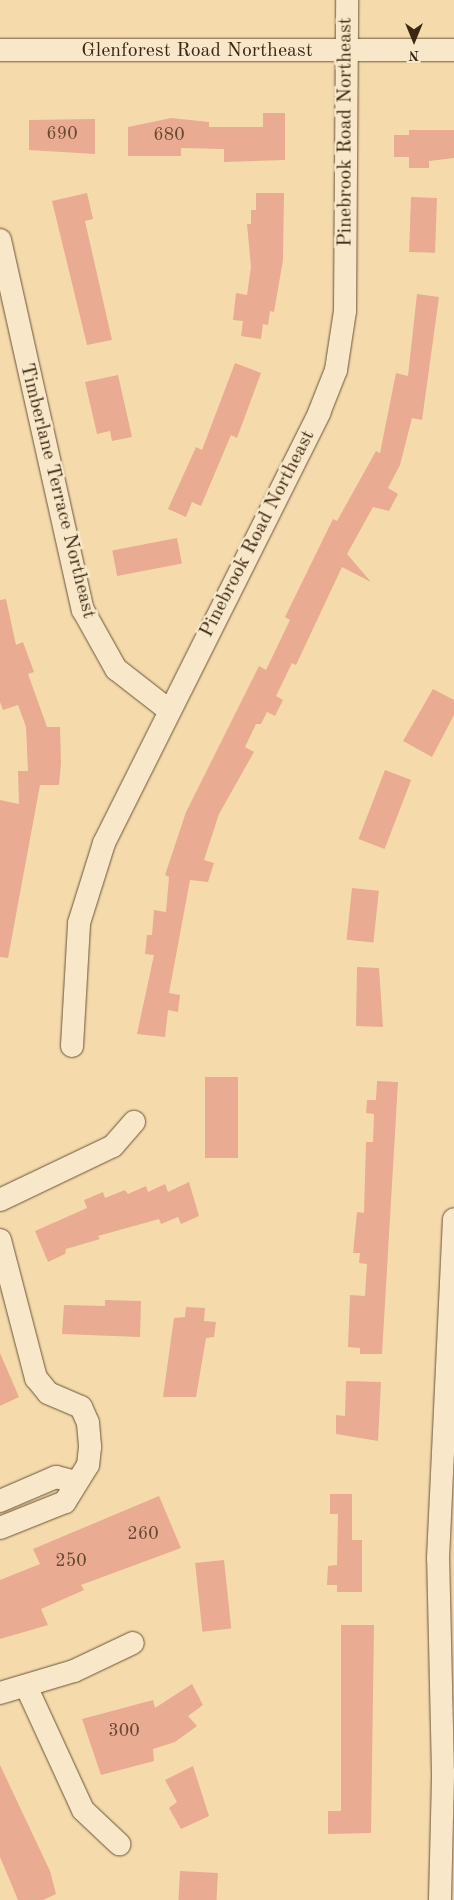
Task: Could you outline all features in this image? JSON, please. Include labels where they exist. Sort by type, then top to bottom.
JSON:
[{"type":"street","name":"Pinebrook Road Northeast","points":[[72,1046],[74,959],[88,887],[104,842],[319,413],[336,370],[344,311],[347,0]]},
{"type":"street","name":"Glenforest Road Northeast","points":[[0,50],[454,50]]},
{"type":"street","name":"Timberlane Terrace Northeast","points":[[0,240],[83,610],[116,669],[140,692],[170,710]]},
{"type":"street","points":[[0,1200],[113,1146],[134,1122]]},
{"type":"street","points":[[440,1900],[447,1687],[438,1558],[454,1219]]},
{"type":"street","points":[[0,1240],[36,1378],[48,1393],[81,1407],[88,1423],[88,1465],[65,1502],[0,1528]]},
{"type":"street","points":[[0,1501],[56,1477],[76,1482]]},
{"type":"street","points":[[0,1693],[26,1686],[97,1660],[133,1643]]},
{"type":"street","points":[[26,1686],[83,1810],[119,1844]]},
{"type":"building","points":[[263,113],[285,113],[285,160],[224,162],[224,149],[181,148],[181,156],[128,156],[128,127],[171,118],[209,122],[209,127],[263,127]]},
{"type":"building","points":[[95,119],[95,154],[29,150],[29,120]]},
{"type":"building","points":[[409,130],[454,130],[454,158],[429,161],[429,168],[409,168],[409,157],[394,157],[394,135],[409,135]]},
{"type":"building","points":[[87,193],[93,219],[85,221],[112,340],[87,345],[52,201]]},
{"type":"building","points":[[256,193],[284,193],[283,260],[274,312],[270,311],[268,325],[263,324],[261,339],[241,336],[243,321],[233,320],[236,293],[247,295],[251,267],[247,224],[251,224],[251,210],[256,210]]},
{"type":"building","points":[[411,197],[437,198],[435,253],[409,252]]},
{"type":"building","points":[[417,294],[439,297],[422,420],[412,418],[400,465],[388,488],[398,494],[389,511],[373,507],[347,554],[371,582],[342,567],[296,665],[292,663],[276,696],[283,700],[275,716],[267,712],[261,724],[256,724],[245,747],[254,752],[219,814],[204,860],[214,863],[208,882],[190,880],[169,993],[180,995],[178,1012],[168,1010],[165,1037],[137,1034],[154,955],[145,954],[147,935],[152,935],[154,910],[166,912],[169,877],[165,875],[186,812],[259,666],[266,670],[290,620],[285,617],[333,519],[337,521],[376,451],[380,453],[396,373],[408,376]]},
{"type":"building","points":[[235,363],[261,373],[237,438],[231,435],[201,506],[192,502],[186,517],[168,509],[196,447],[202,450]]},
{"type":"building","points":[[118,375],[132,437],[112,441],[110,431],[97,434],[85,382]]},
{"type":"building","points":[[177,538],[182,564],[117,576],[112,551]]},
{"type":"building","points":[[6,599],[16,645],[23,642],[34,672],[28,674],[47,727],[60,727],[61,763],[59,785],[40,785],[8,958],[0,957],[0,800],[19,804],[18,771],[28,771],[26,727],[18,705],[3,710],[0,702],[0,600]]},
{"type":"building","points":[[433,689],[454,700],[454,715],[432,757],[403,741]]},
{"type":"building","points":[[385,770],[411,780],[385,849],[358,839]]},
{"type":"building","points":[[352,888],[379,891],[373,943],[347,940]]},
{"type":"building","points":[[357,967],[379,968],[383,1027],[356,1026]]},
{"type":"building","points":[[205,1077],[238,1077],[238,1158],[205,1158]]},
{"type":"building","points":[[377,1081],[398,1082],[382,1354],[360,1354],[360,1348],[348,1347],[350,1295],[365,1296],[367,1264],[359,1263],[360,1253],[353,1253],[357,1212],[364,1213],[366,1142],[373,1142],[374,1114],[366,1113],[367,1100],[376,1100]]},
{"type":"building","points":[[189,1182],[199,1216],[181,1224],[178,1217],[161,1224],[159,1219],[98,1236],[100,1239],[66,1249],[65,1254],[48,1262],[35,1231],[87,1208],[84,1200],[103,1192],[105,1198],[125,1190],[128,1194],[146,1186],[148,1192],[165,1184],[168,1192]]},
{"type":"building","points":[[105,1300],[141,1301],[140,1337],[62,1334],[64,1305],[105,1306]]},
{"type":"building","points":[[186,1307],[205,1308],[204,1321],[216,1322],[214,1337],[206,1338],[196,1397],[163,1397],[174,1318],[185,1317]]},
{"type":"building","points":[[0,1353],[19,1397],[0,1406]]},
{"type":"building","points":[[346,1381],[381,1382],[378,1441],[336,1434],[336,1415],[345,1416]]},
{"type":"building","points":[[330,1494],[352,1494],[352,1540],[362,1540],[362,1592],[337,1592],[337,1585],[327,1585],[328,1566],[337,1565],[338,1514],[330,1514]]},
{"type":"building","points":[[159,1496],[181,1548],[81,1585],[84,1590],[41,1609],[48,1625],[0,1639],[0,1580],[40,1564],[33,1549]]},
{"type":"building","points":[[224,1560],[231,1629],[202,1632],[195,1563]]},
{"type":"building","points":[[341,1625],[374,1625],[371,1833],[328,1834],[328,1811],[341,1811]]},
{"type":"building","points":[[192,1684],[203,1705],[188,1716],[197,1726],[175,1742],[153,1749],[154,1761],[101,1775],[82,1719],[153,1700],[155,1708]]},
{"type":"building","points":[[0,1765],[50,1871],[56,1894],[43,1900],[18,1900],[0,1857]]},
{"type":"building","points":[[193,1766],[209,1816],[181,1829],[169,1808],[177,1802],[165,1780]]},
{"type":"building","points":[[180,1871],[218,1873],[217,1900],[178,1900]]}]
